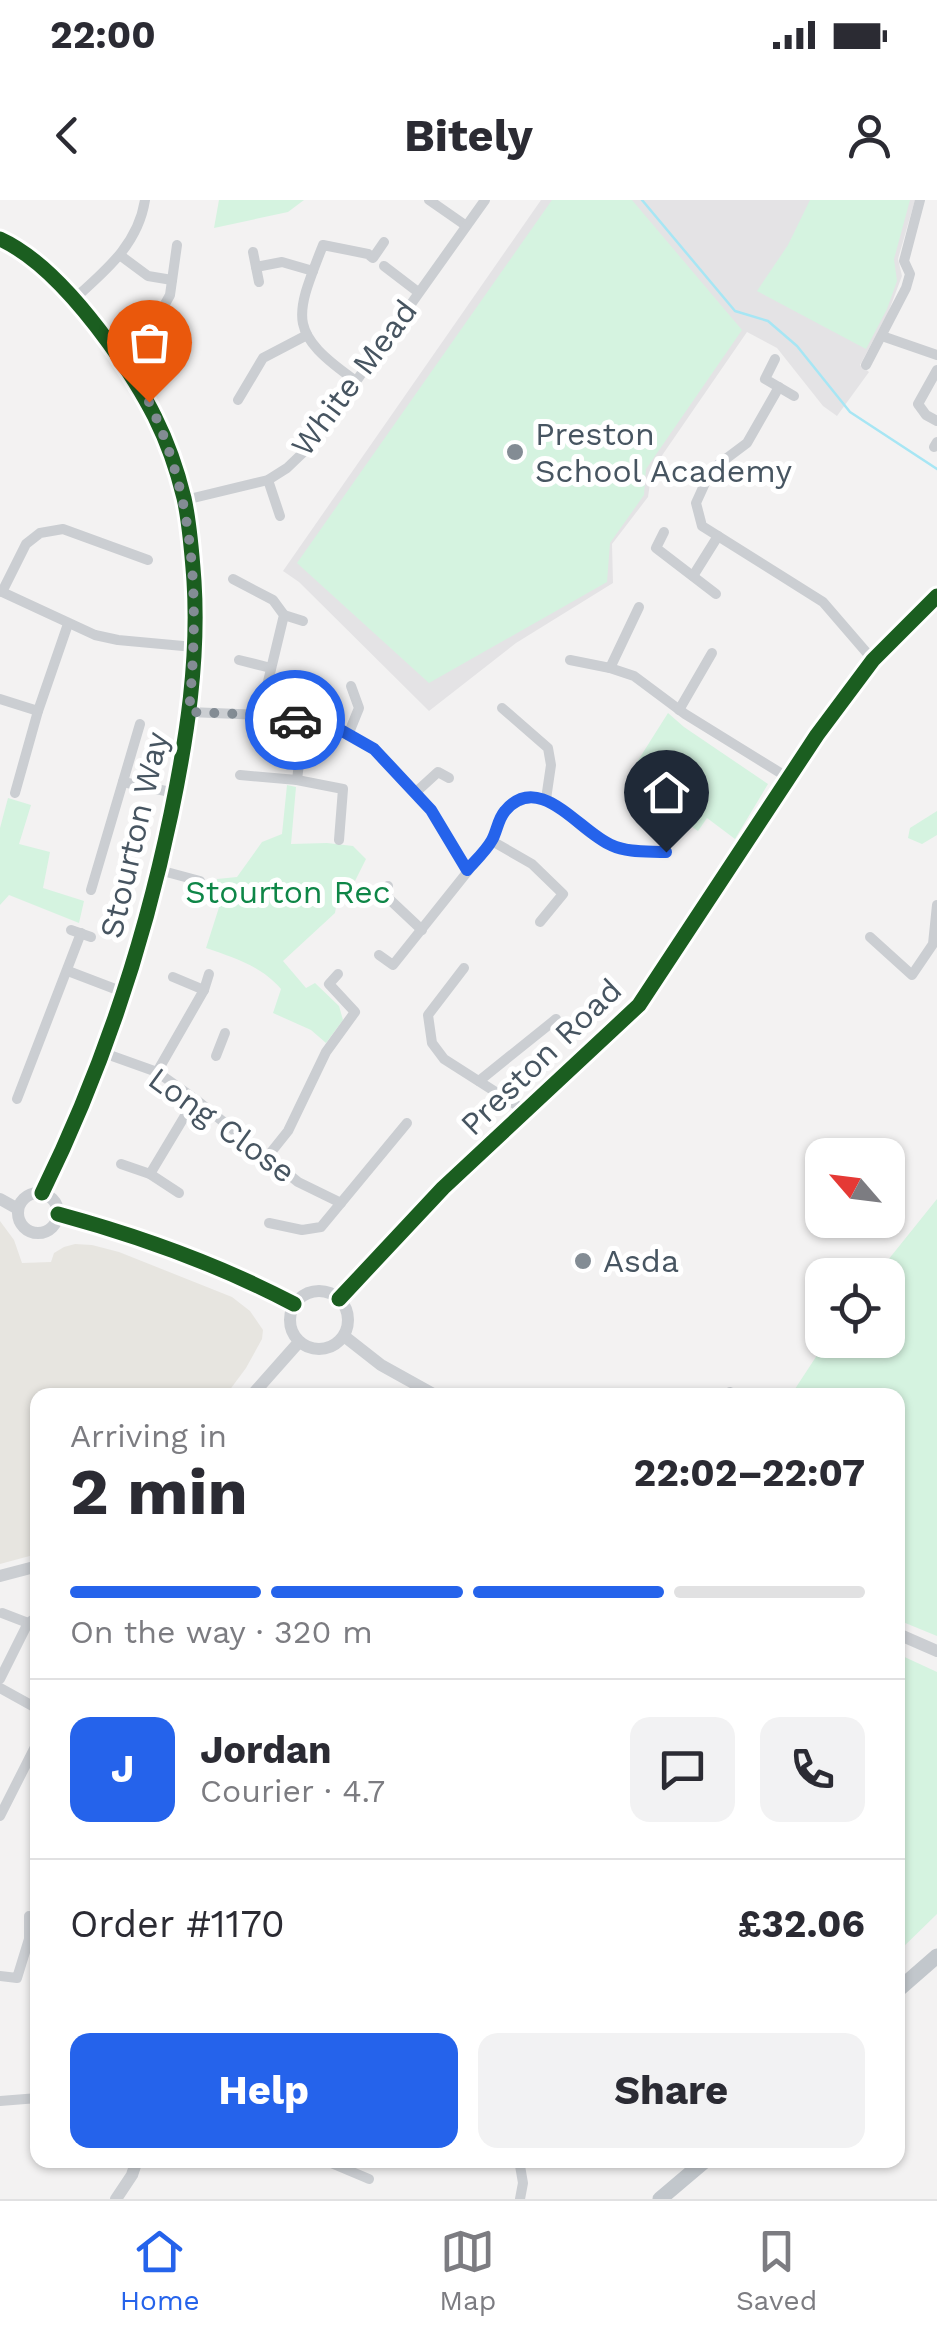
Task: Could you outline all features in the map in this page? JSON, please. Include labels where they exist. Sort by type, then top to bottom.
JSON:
[{"type":"highway","points":[[905,1984],[937,1956]]},
{"type":"highway","points":[[660,2199],[697,2168]]},
{"type":"street","points":[[73,300],[121,256],[142,217],[145,200]]},
{"type":"street","points":[[429,200],[465,226]]},
{"type":"street","name":"White Mead","points":[[184,500],[268,480],[310,446],[485,200]]},
{"type":"street","points":[[866,365],[906,288],[910,274],[904,261],[920,200]]},
{"type":"street","name":"Stourton Way","points":[[0,240],[24,253],[73,300],[149,402],[161,426],[184,500],[196,609],[189,712],[159,870],[123,992],[72,1131],[42,1193]]},
{"type":"street","points":[[378,262],[384,242]]},
{"type":"street","points":[[153,356],[160,315],[170,295],[177,245]]},
{"type":"street","points":[[356,381],[313,347],[302,326],[302,306],[323,245],[368,254],[418,292]]},
{"type":"street","points":[[254,252],[259,282]]},
{"type":"street","points":[[121,256],[148,276],[172,280]]},
{"type":"street","points":[[256,267],[282,262],[313,271]]},
{"type":"street","points":[[238,400],[263,358],[307,335]]},
{"type":"street","points":[[882,336],[937,355]]},
{"type":"street","points":[[775,359],[765,379],[794,396]]},
{"type":"street","points":[[937,370],[918,404],[937,421]]},
{"type":"street","points":[[779,387],[746,443],[711,470],[696,504],[702,526],[824,602],[874,660]]},
{"type":"street","points":[[268,480],[280,516]]},
{"type":"street","points":[[148,560],[63,529],[40,533],[26,544],[1,591],[95,635],[194,647]]},
{"type":"street","points":[[664,532],[656,548],[716,594]]},
{"type":"street","points":[[693,576],[718,536]]},
{"type":"street","points":[[233,579],[273,600],[284,615],[303,621]]},
{"type":"street","name":"Preston Road","points":[[340,1299],[443,1188],[639,1005],[787,777],[874,660],[937,596]]},
{"type":"street","points":[[610,668],[639,607]]},
{"type":"street","points":[[260,715],[284,615]]},
{"type":"street","points":[[14,793],[68,624]]},
{"type":"street","points":[[679,710],[712,654]]},
{"type":"street","points":[[239,660],[271,668]]},
{"type":"street","points":[[570,660],[634,676],[679,710],[787,777]]},
{"type":"street","points":[[348,734],[360,708],[351,686]]},
{"type":"street","points":[[0,699],[38,711]]},
{"type":"street","points":[[502,708],[548,748],[551,766],[546,800]]},
{"type":"street","points":[[189,712],[260,715],[330,724],[348,734],[374,749],[431,810],[467,870]]},
{"type":"street","points":[[296,780],[304,721]]},
{"type":"street","points":[[89,889],[140,724]]},
{"type":"street","points":[[415,792],[438,772],[449,778]]},
{"type":"street","points":[[240,775],[343,789],[339,840]]},
{"type":"street","points":[[124,782],[175,794]]},
{"type":"street","points":[[379,956],[394,967],[492,841],[502,814],[513,804],[534,797],[546,800],[556,804],[588,833],[609,844],[625,850],[666,852]]},
{"type":"street","points":[[492,841],[532,864],[564,894],[540,922]]},
{"type":"street","points":[[159,870],[200,881]]},
{"type":"street","points":[[388,886],[388,898],[422,930]]},
{"type":"street","points":[[870,937],[912,975],[934,944],[937,906]]},
{"type":"street","points":[[17,1099],[81,933]]},
{"type":"street","points":[[464,968],[461,981],[428,1015],[432,1043],[444,1059],[527,1112]]},
{"type":"street","points":[[68,971],[123,992]]},
{"type":"street","points":[[157,1072],[204,990],[209,974]]},
{"type":"street","points":[[268,1156],[288,1131],[326,1052],[356,1012],[329,984],[338,974]]},
{"type":"street","points":[[173,977],[204,990]]},
{"type":"street","points":[[479,1081],[556,1020]]},
{"type":"street","points":[[216,1056],[225,1033]]},
{"type":"street","name":"Long Close","points":[[101,1052],[157,1072],[298,1182],[341,1204]]},
{"type":"street","points":[[150,1174],[195,1098]]},
{"type":"street","name":"Long Close","points":[[270,1223],[302,1230],[322,1228],[407,1123]]},
{"type":"street","points":[[121,1164],[150,1174],[179,1192]]},
{"type":"street","points":[[42,1193],[52,1198],[58,1214],[49,1229],[38,1233],[22,1226],[18,1209],[30,1194],[42,1193]]},
{"type":"street","points":[[0,1199],[18,1209]]},
{"type":"street","points":[[58,1214],[205,1263],[294,1304]]},
{"type":"street","points":[[316,1291],[340,1299],[348,1321],[344,1336],[337,1344],[321,1350],[299,1342],[290,1324],[294,1304],[316,1291]]},
{"type":"street","points":[[344,1336],[382,1365],[422,1388]]},
{"type":"street","points":[[258,1388],[299,1342]]},
{"type":"street","points":[[0,1576],[30,1568]]},
{"type":"street","points":[[2,1613],[30,1619]]},
{"type":"street","points":[[0,1679],[30,1625]]},
{"type":"street","points":[[905,1637],[937,1651]]},
{"type":"street","points":[[0,1688],[30,1705]]},
{"type":"street","points":[[0,1816],[30,1757]]},
{"type":"street","points":[[0,1976],[17,1978],[29,1940],[29,1916]]},
{"type":"street","points":[[0,2101],[30,2099]]},
{"type":"street","points":[[116,2199],[134,2168]]},
{"type":"street","points":[[345,2168],[369,2179]]},
{"type":"street","points":[[520,2168],[520,2199]]},
{"type":"shaded area","name":"Preston School Academy","points":[[541,200],[915,200],[898,259],[902,276],[888,313],[860,365],[869,372],[837,416],[823,406],[777,348],[747,332],[652,470],[648,497],[612,544],[613,583],[516,643],[429,711],[299,582],[283,571]]},
{"type":"shaded area","points":[[0,1221],[14,1240],[22,1263],[51,1262],[54,1253],[64,1247],[92,1245],[232,1297],[250,1311],[263,1330],[262,1339],[231,1388],[30,1388],[30,1556],[0,1564]]},
{"type":"green space","points":[[219,200],[304,200],[288,212],[214,228]]},
{"type":"green space","name":"Preston School Academy","points":[[552,200],[632,200],[742,330],[646,469],[644,495],[610,543],[607,582],[429,683],[297,563]]},
{"type":"green space","points":[[810,200],[910,200],[894,259],[897,281],[866,349],[757,291],[788,245]]},
{"type":"green space","points":[[668,713],[768,784],[735,839],[707,818],[698,831],[669,811],[677,800],[632,770]]},
{"type":"green space","name":"Stourton Rec","points":[[287,785],[296,787],[291,844],[353,846],[366,859],[355,881],[341,877],[335,913],[283,961],[306,988],[315,983],[339,1006],[343,1020],[326,1043],[311,1030],[273,1013],[281,989],[265,974],[206,948],[222,898],[211,895],[217,879],[237,877],[262,842],[282,834]]},
{"type":"green space","points":[[8,798],[31,805],[19,844],[50,852],[43,888],[84,901],[79,923],[9,895],[0,905],[0,828]]},
{"type":"green space","points":[[937,811],[937,835],[922,844],[908,838],[910,828]]},
{"type":"green space","points":[[937,1199],[937,1636],[905,1623],[905,1388],[796,1388],[815,1358],[905,1358],[905,1258],[890,1258]]},
{"type":"green space","points":[[905,1657],[937,1672],[937,1914],[905,1945]]},
{"type":"waterway","points":[[642,200],[735,311],[768,321],[797,346],[850,412],[937,469]]},
{"type":"cycle path","points":[[0,239],[46,270],[74,299],[109,343],[145,399],[171,455],[184,498],[194,581],[195,639],[187,727],[160,863],[102,1055],[42,1193]]},
{"type":"cycle path","points":[[339,1299],[443,1188],[639,1005],[817,735],[873,660],[937,596]]},
{"type":"cycle path","points":[[58,1214],[179,1253],[294,1304]]},
{"type":"way so far","points":[[149,402],[173,462],[188,526],[196,609],[189,712],[295,720]]},
{"type":"place","name":"Preston School Academy","points":[[515,452]]},
{"type":"place","name":"Asda","points":[[583,1261]]},
{"type":"route","points":[[295,720],[330,724],[374,749],[431,810],[467,870],[492,841],[502,814],[513,804],[534,797],[556,804],[588,833],[609,844],[625,850],[666,852]]}]
